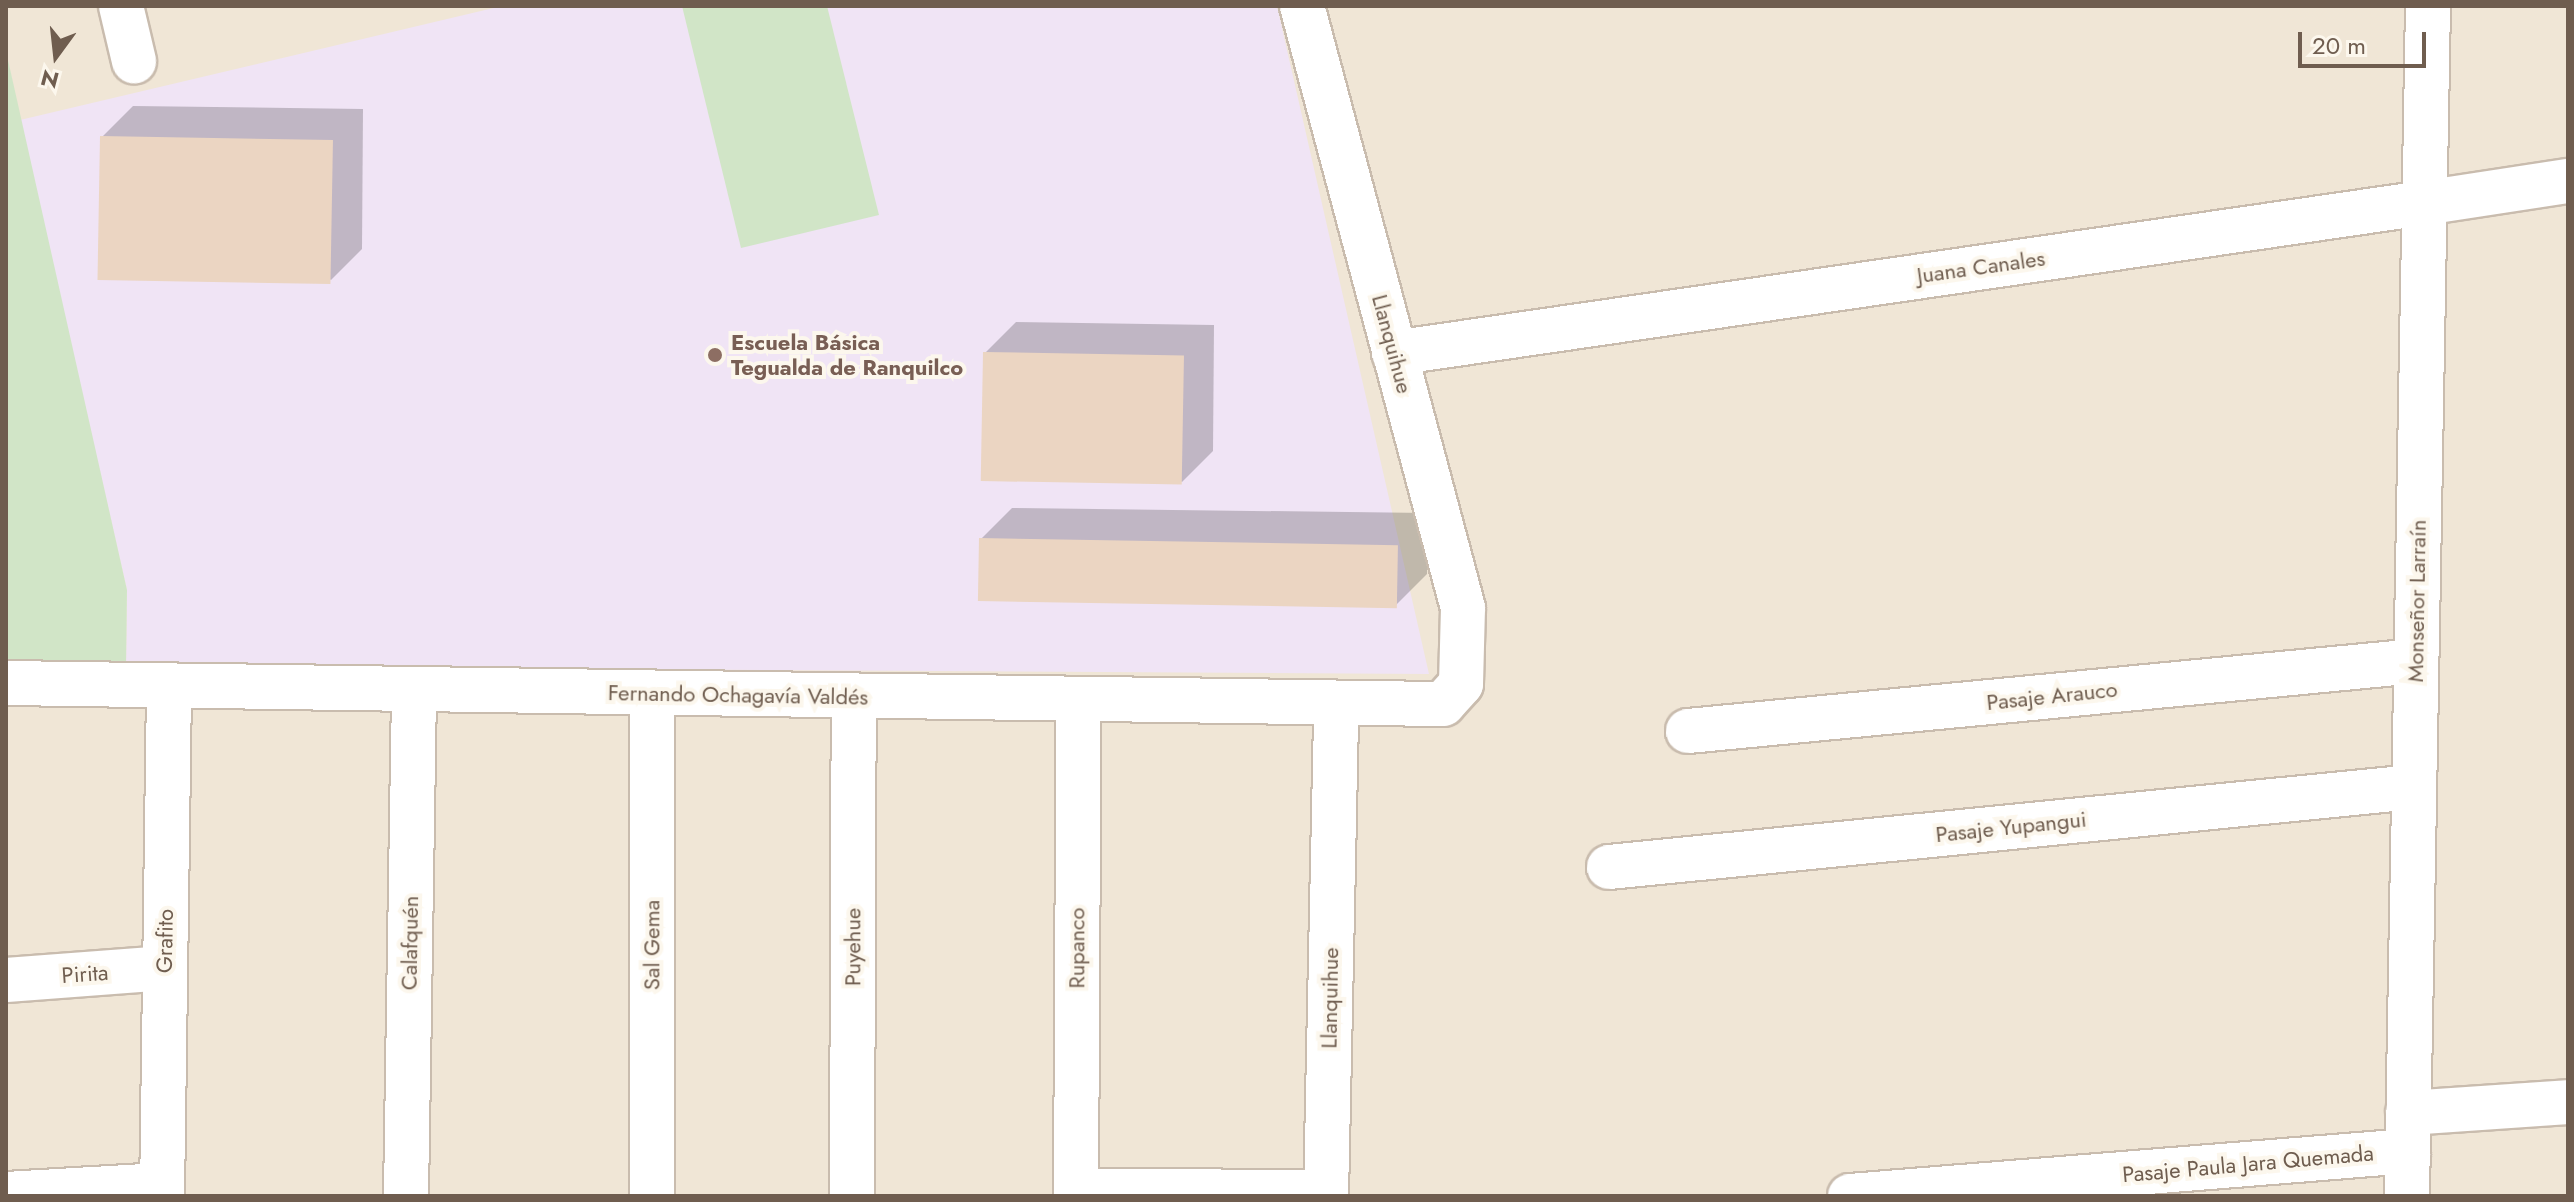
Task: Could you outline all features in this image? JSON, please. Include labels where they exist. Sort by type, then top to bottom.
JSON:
[{"type":"street","points":[[121,6],[134,61]]},
{"type":"street","name":"Llanquihue","points":[[1302,6],[1463,608],[1461,684]]},
{"type":"street","name":"Monseñor Larraín","points":[[2407,1196],[2428,6]]},
{"type":"street","name":"Juana Canales","points":[[1394,353],[2568,181]]},
{"type":"street","name":"Pasaje Arauco","points":[[1688,731],[2416,661]]},
{"type":"street","name":"Fernando Ochagavía Valdés","points":[[6,683],[1435,706],[1451,699],[1461,684]]},
{"type":"street","name":"Grafito","points":[[162,1190],[169,686]]},
{"type":"street","name":"Calafquén","points":[[406,1196],[414,690]]},
{"type":"street","name":"Sal Gema","points":[[652,694],[652,1196]]},
{"type":"street","name":"Puyehue","points":[[852,1196],[854,698]]},
{"type":"street","name":"Rupanco","points":[[1076,1194],[1079,701]]},
{"type":"street","name":"Llanquihue","points":[[1326,1194],[1336,705]]},
{"type":"street","name":"Pasaje Yupangui","points":[[1609,867],[2414,787]]},
{"type":"street","name":"Pirita","points":[[6,980],[164,968]]},
{"type":"street","name":"Pasaje Paula Jara Quemada","points":[[1850,1196],[2408,1132],[2568,1102]]},
{"type":"street","points":[[6,1194],[162,1190]]},
{"type":"street","points":[[1076,1194],[1326,1194]]},
{"type":"shaded area","points":[[6,6],[2568,6],[2568,1196],[6,1196],[6,660],[125,666],[127,590],[20,120],[6,51]]},
{"type":"shaded area","name":"Escuela Básica Tegualda de Ranquilco","points":[[502,6],[1277,6],[1429,674],[126,666],[127,590],[20,120]]},
{"type":"green space","points":[[682,6],[827,6],[879,215],[741,248]]},
{"type":"green space","points":[[6,51],[127,590],[126,666],[6,660]]},
{"type":"building","points":[[100,136],[333,140],[330,284],[97,280]]},
{"type":"building","points":[[983,352],[1184,356],[1182,484],[981,481]]},
{"type":"building","points":[[979,538],[1398,545],[1397,608],[978,601]]},
{"type":"place","name":"Escuela Básica Tegualda de Ranquilco","points":[[715,355]]}]
